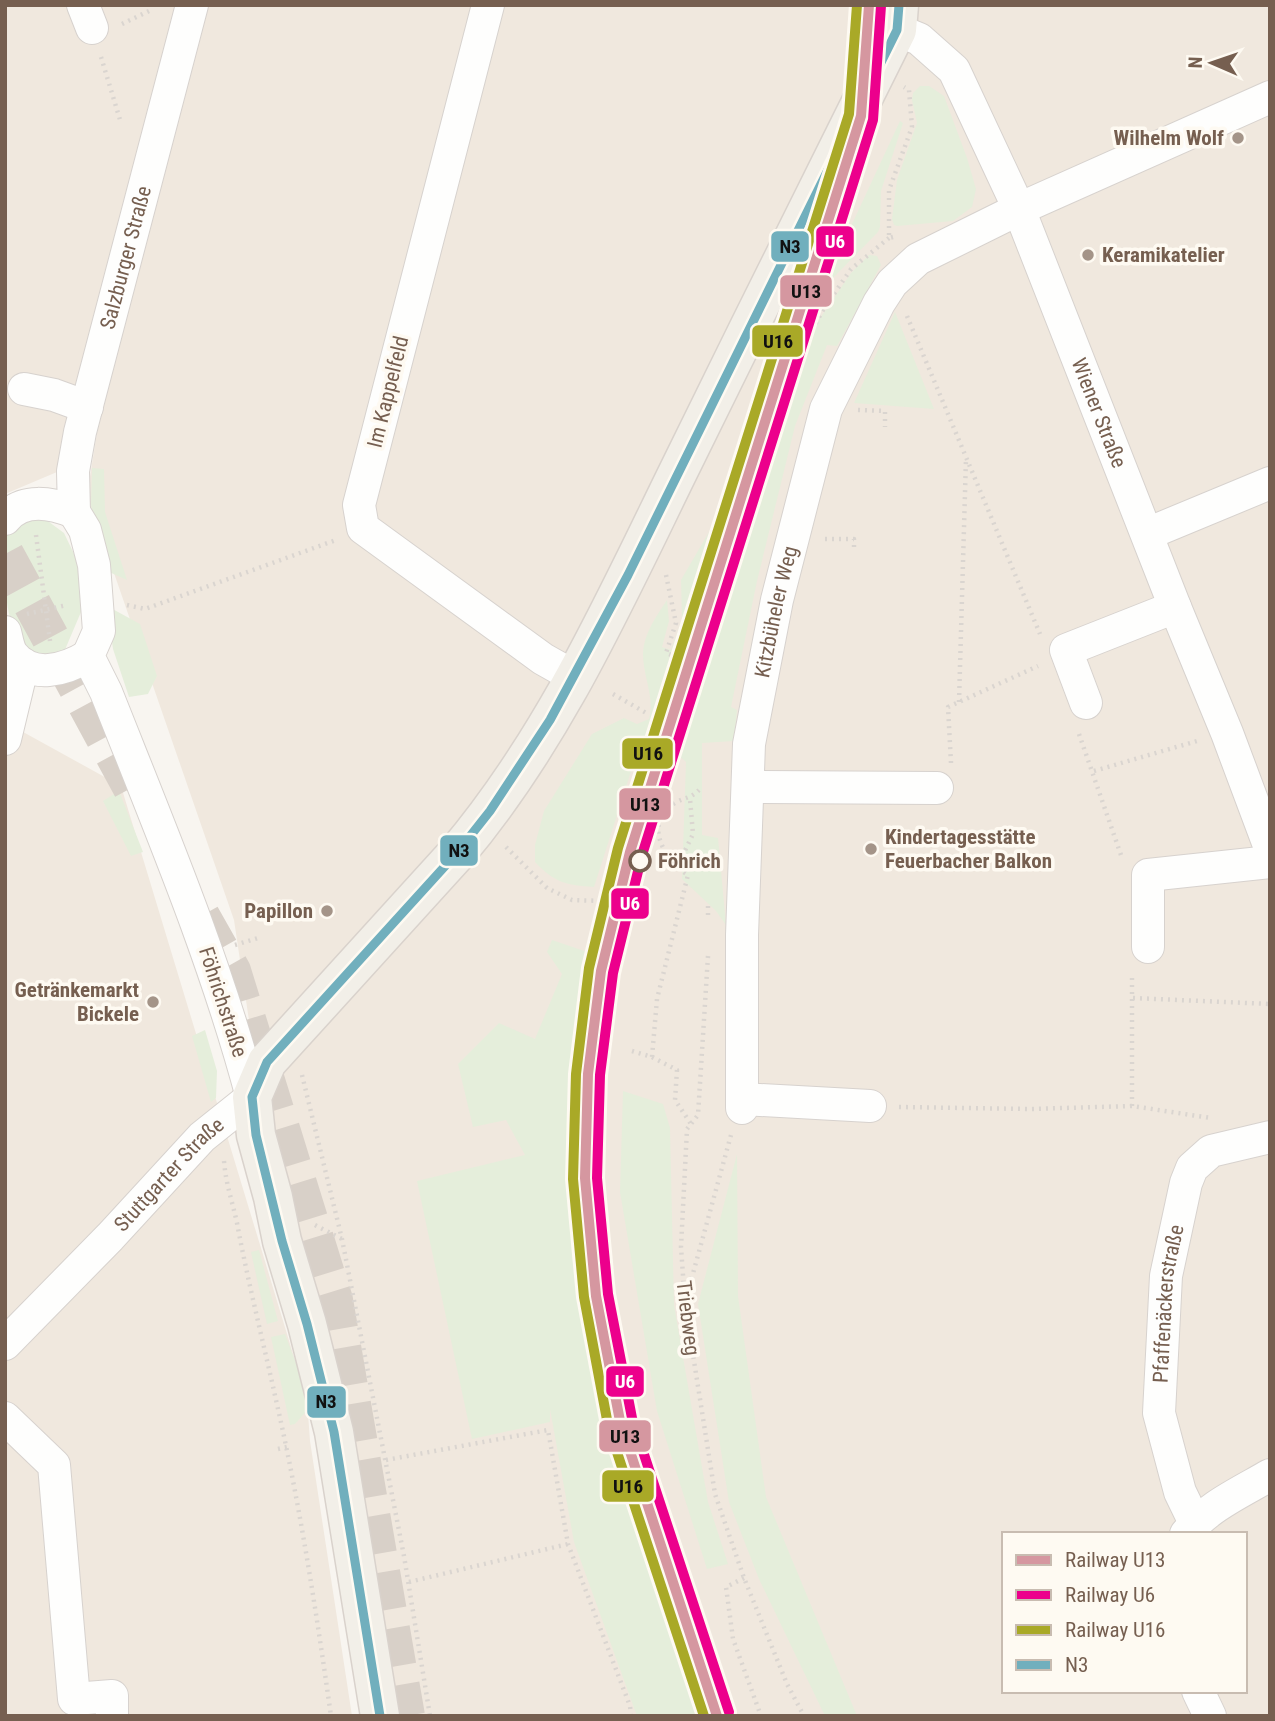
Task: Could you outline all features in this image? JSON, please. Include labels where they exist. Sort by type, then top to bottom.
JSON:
[{"type":"main road","name":"Stuttgarter Straße","points":[[252,1097],[267,1062],[482,824],[535,748],[575,677],[898,18]]},
{"type":"main road","name":"Föhrichstraße","points":[[252,1097],[256,1135],[334,1432],[380,1716]]},
{"type":"street","name":"Salzburger Straße","points":[[74,512],[73,471],[80,432],[192,5]]},
{"type":"street","name":"Im Kappelfeld","points":[[363,528],[359,505],[488,5]]},
{"type":"street","name":"Wiener Straße","points":[[898,18],[954,70],[1019,209],[1270,848]]},
{"type":"street","name":"Kitzbüheler Weg","points":[[742,1104],[743,934],[749,744],[777,600],[826,409],[879,303],[892,283],[918,258],[1019,209],[1270,97]]},
{"type":"street","points":[[24,389],[54,395],[87,407]]},
{"type":"street","points":[[1147,534],[1270,483]]},
{"type":"street","points":[[12,624],[11,653],[38,667],[76,664],[89,656],[99,631],[94,565],[85,530],[74,512],[57,505],[18,511]]},
{"type":"street","points":[[363,528],[543,659],[575,677]]},
{"type":"street","points":[[1086,704],[1066,650],[1175,607]]},
{"type":"street","name":"Föhrichstraße","points":[[89,656],[106,692],[199,928],[234,1027],[252,1097]]},
{"type":"street","points":[[5,739],[38,667]]},
{"type":"street","points":[[748,787],[937,788]]},
{"type":"street","points":[[1147,947],[1148,875],[1270,862]]},
{"type":"street","name":"Stuttgarter Straße","points":[[5,1344],[110,1237],[202,1137],[252,1097]]},
{"type":"street","points":[[742,1104],[870,1106]]},
{"type":"street","points":[[1211,1151],[1270,1137]]},
{"type":"street","name":"Pfaffenäckerstraße","points":[[1190,1528],[1159,1413],[1166,1276],[1186,1183],[1192,1168],[1211,1151]]},
{"type":"street","points":[[5,1418],[54,1465],[74,1699],[111,1696],[112,1716]]},
{"type":"street","points":[[1190,1528],[1225,1501],[1270,1475]]},
{"type":"street","points":[[1199,1693],[1210,1716]]},
{"type":"path","points":[[87,17],[121,123]]},
{"type":"path","points":[[889,238],[889,191],[912,127],[909,90]]},
{"type":"path","points":[[778,356],[791,357],[800,352],[850,269],[889,238],[898,236]]},
{"type":"path","points":[[959,702],[966,456]]},
{"type":"path","points":[[18,511],[46,610],[38,667]]},
{"type":"path","points":[[12,624],[46,610],[97,599],[145,609],[318,547],[363,528]]},
{"type":"path","points":[[793,540],[854,539],[854,552]]},
{"type":"path","points":[[665,571],[676,624],[666,653],[677,657]]},
{"type":"path","points":[[937,788],[951,789],[952,747],[948,707],[1066,650]]},
{"type":"path","points":[[613,694],[648,714]]},
{"type":"path","points":[[1094,771],[1227,733]]},
{"type":"path","points":[[652,1057],[657,999],[688,875],[678,868],[666,853],[659,841],[659,828],[662,817],[675,803],[690,799],[699,790]]},
{"type":"path","points":[[671,854],[681,859],[693,834],[690,799]]},
{"type":"path","points":[[506,846],[547,888],[572,900],[603,901]]},
{"type":"path","points":[[708,906],[709,931]]},
{"type":"path","name":"Triebweg","points":[[708,944],[698,1115],[687,1129],[681,1247],[685,1304],[715,1494],[744,1578],[787,1684],[804,1716]]},
{"type":"path","points":[[1133,998],[1270,1004]]},
{"type":"path","points":[[632,1051],[652,1057],[677,1070],[675,1100],[692,1124]]},
{"type":"path","points":[[304,1083],[342,1239],[386,1460],[430,1716]]},
{"type":"path","points":[[685,1304],[742,1104]]},
{"type":"path","points":[[928,1108],[1132,1106],[1211,1117],[1211,1151]]},
{"type":"path","points":[[226,1185],[287,1447],[311,1571],[331,1716]]},
{"type":"path","points":[[386,1460],[548,1430],[568,1544],[630,1706],[631,1716]]},
{"type":"path","points":[[278,1449],[287,1447]]},
{"type":"path","points":[[409,1582],[568,1544]]},
{"type":"path","points":[[744,1578],[726,1587],[733,1639],[761,1716]]},
{"type":"shaded area","points":[[5,5],[1270,5],[1270,1716],[367,1716],[282,1241],[234,920],[87,495],[101,408],[57,472],[5,494]]},
{"type":"shaded area","points":[[5,722],[121,786],[307,1400],[310,1441],[352,1716],[5,1716]]},
{"type":"green space","points":[[920,86],[929,86],[944,96],[976,189],[972,207],[953,221],[897,226],[892,219],[897,180],[917,123],[912,100],[913,93]]},
{"type":"green space","points":[[900,121],[903,123],[881,191],[878,232],[834,277],[791,347],[817,290],[839,252]]},
{"type":"green space","points":[[869,255],[877,256],[881,265],[837,346],[827,345],[795,426],[757,581],[731,707],[737,710],[734,741],[702,743],[702,835],[718,838],[726,925],[716,911],[682,879],[686,762],[671,750],[654,742],[641,740],[594,887],[568,884],[555,879],[535,862],[535,845],[544,811],[592,734],[624,718],[637,724],[649,719],[651,703],[643,654],[651,625],[667,600],[669,621],[662,647],[671,650],[682,620],[681,580],[709,532],[716,531],[730,489],[788,365],[851,273]]},
{"type":"green space","points":[[895,312],[934,409],[854,403]]},
{"type":"green space","points":[[92,468],[104,469],[105,512],[127,580],[98,567],[91,504]]},
{"type":"green space","points":[[45,519],[64,533],[75,556],[80,581],[81,612],[64,652],[47,656],[28,648],[18,637],[8,607],[5,572],[6,536],[23,522]]},
{"type":"green space","points":[[107,606],[140,624],[157,676],[148,694],[129,697],[113,649]]},
{"type":"green space","points":[[119,791],[143,852],[131,856],[103,801]]},
{"type":"green space","points":[[552,940],[599,956],[586,1036],[576,1143],[579,1284],[597,1389],[642,1540],[701,1716],[637,1716],[574,1542],[550,1409],[550,1422],[472,1439],[417,1181],[525,1155],[506,1120],[473,1127],[458,1064],[499,1023],[535,1039],[562,974],[547,952]]},
{"type":"green space","points":[[205,1030],[217,1071],[216,1098],[211,1102],[192,1036]]},
{"type":"green space","points":[[623,1091],[663,1104],[670,1128],[674,1305],[708,1502],[728,1564],[707,1569],[657,1411],[620,1192]]},
{"type":"green space","points":[[737,1154],[738,1296],[766,1497],[857,1716],[825,1716],[759,1579],[729,1502],[698,1304]]},
{"type":"green space","points":[[259,1250],[278,1321],[267,1324],[251,1252]]},
{"type":"green space","points":[[285,1334],[310,1400],[310,1407],[295,1424],[290,1425],[271,1337]]},
{"type":"tunnel","points":[[5,554],[139,801]]},
{"type":"tunnel","points":[[201,916],[232,971],[334,1300],[406,1716]]},
{"type":"rail line","name":"U16","points":[[704,1716],[608,1425],[584,1297],[573,1179],[576,1074],[589,968],[618,848],[849,114],[857,5]]},
{"type":"rail line","name":"U13","points":[[717,1716],[620,1421],[596,1296],[585,1178],[588,1074],[601,971],[630,852],[861,116],[869,5]]},
{"type":"rail line","name":"U6","points":[[729,1712],[632,1418],[608,1294],[597,1178],[600,1075],[613,973],[642,855],[873,120],[881,6]]},
{"type":"transit line","name":"N3","points":[[380,1716],[334,1432],[256,1135],[252,1097],[267,1062],[456,854],[490,811],[550,720],[628,575],[897,30],[899,5]]},
{"type":"place","name":"Wilhelm Wolf","points":[[1238,138]]},
{"type":"place","name":"Keramikatelier","points":[[1088,255]]},
{"type":"place","name":"Kindertagesstätte Feuerbacher Balkon","points":[[871,849]]},
{"type":"place","name":"Föhrich","points":[[640,861]]},
{"type":"place","name":"Papillon","points":[[327,911]]},
{"type":"place","name":"Getränkemarkt Bickele","points":[[153,1002]]}]
